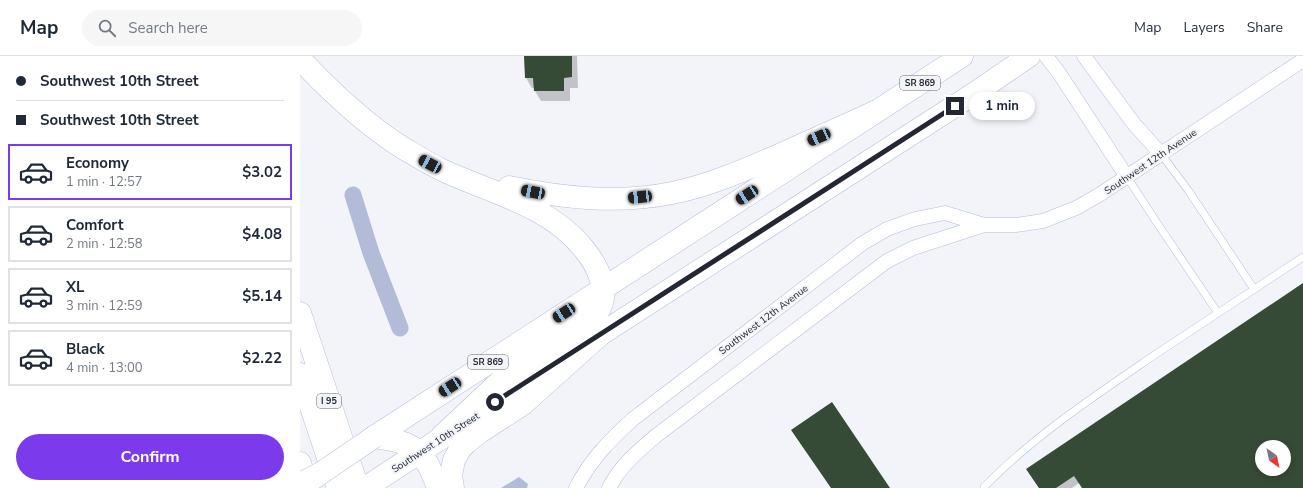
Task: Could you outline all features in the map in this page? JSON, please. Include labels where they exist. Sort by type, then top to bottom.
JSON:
[{"type":"main road","name":"SR 869","points":[[305,479],[374,437],[962,56]]},
{"type":"main road","name":"Southwest 10th Street","points":[[364,488],[1029,56]]},
{"type":"main road","points":[[300,59],[329,88],[384,134],[421,158],[440,169],[525,204],[549,216],[578,241],[597,267],[604,294],[602,307],[594,317],[507,375],[442,436]]},
{"type":"main road","points":[[461,178],[533,192],[581,198],[629,198],[671,193],[694,188],[739,172],[877,111]]},
{"type":"main road","name":"I 95","points":[[300,313],[358,488]]},
{"type":"main road","points":[[453,488],[451,475],[454,460],[456,455],[466,443],[523,404],[601,334]]},
{"type":"main road","points":[[300,374],[338,488]]},
{"type":"main road","points":[[374,437],[400,441],[412,447],[416,454],[429,466],[438,488]]},
{"type":"street","points":[[1046,56],[1059,73],[1127,177]]},
{"type":"street","points":[[1084,56],[1134,124],[1161,154]]},
{"type":"street","name":"Southwest 12th Avenue","points":[[576,488],[593,461],[612,439],[634,419],[863,243],[887,229],[915,219],[945,213],[984,225],[1016,225],[1043,221],[1076,208],[1127,177],[1303,60]]},
{"type":"street","name":"Southwest 12th Avenue","points":[[609,488],[615,476],[634,454],[657,435],[888,261],[913,248],[984,225]]},
{"type":"lane","points":[[1161,154],[1188,190],[1254,290]]},
{"type":"lane","points":[[1127,177],[1218,313]]},
{"type":"lane","points":[[984,488],[1005,465],[1063,418],[1303,257]]},
{"type":"water","points":[[519,477],[528,484],[527,488],[501,488]]},
{"type":"building","points":[[524,56],[572,56],[572,77],[564,78],[564,91],[534,91],[533,78],[525,78]]},
{"type":"building","points":[[1303,283],[1303,488],[1082,488],[1074,476],[1056,488],[1039,488],[1026,469]]},
{"type":"building","points":[[832,402],[890,488],[831,488],[791,430]]},
{"type":"waterway","points":[[353,195],[371,253],[400,328]]},
{"type":"route","points":[[495,402],[955,106]]}]
